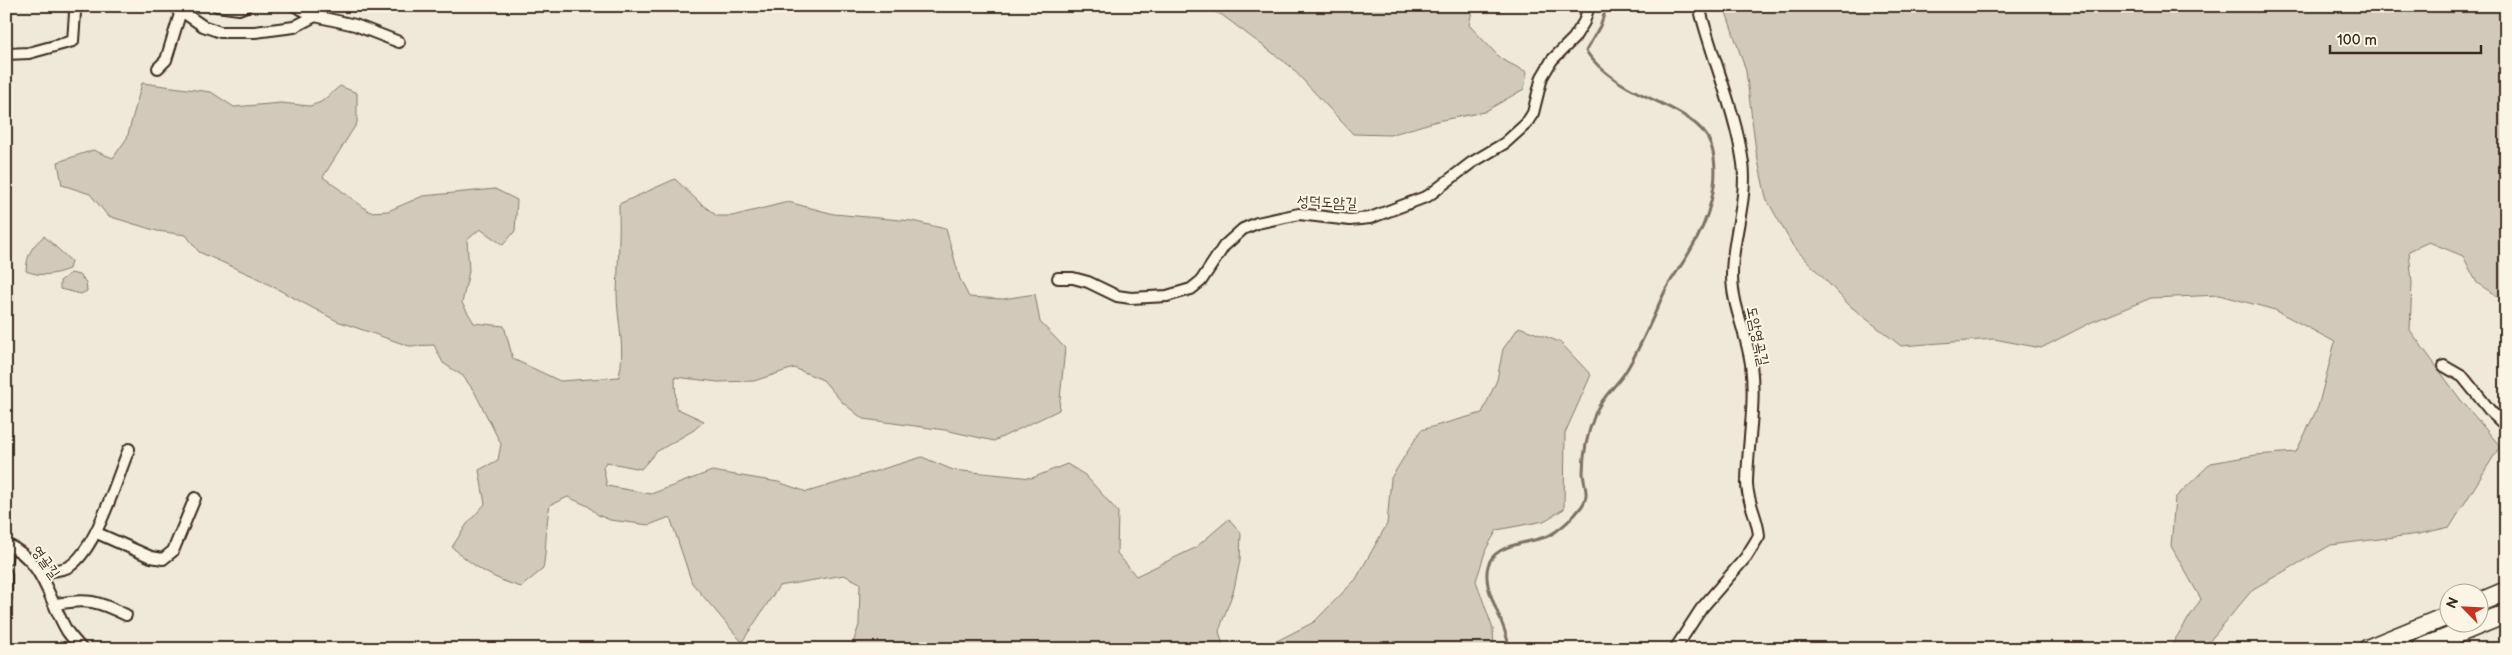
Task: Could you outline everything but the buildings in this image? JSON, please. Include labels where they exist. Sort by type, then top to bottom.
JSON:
[{"type":"highway","points":[[2490,598],[2506,591]]},
{"type":"highway","points":[[2420,649],[2506,614]]},
{"type":"highway","points":[[2367,649],[2440,618]]},
{"type":"street","points":[[6,54],[29,54],[73,40],[75,13],[73,6]]},
{"type":"street","points":[[217,6],[239,9],[246,6]]},
{"type":"street","points":[[294,6],[316,16],[355,25],[399,42]]},
{"type":"street","name":"성덕도암길","points":[[1058,278],[1073,278],[1088,282],[1117,296],[1131,298],[1167,296],[1191,289],[1201,281],[1224,246],[1243,229],[1257,223],[1299,214],[1350,220],[1370,218],[1428,196],[1471,163],[1505,143],[1526,124],[1533,113],[1542,77],[1552,60],[1574,38],[1584,22],[1590,6]]},
{"type":"street","name":"도암영곡길","points":[[1674,649],[1701,609],[1746,557],[1759,536],[1747,482],[1753,412],[1751,365],[1748,345],[1736,307],[1732,276],[1744,185],[1743,166],[1734,123],[1700,6]]},
{"type":"street","points":[[175,7],[203,26],[220,32],[255,32],[294,27],[316,16]]},
{"type":"street","points":[[158,68],[166,60],[180,14],[175,7]]},
{"type":"street","points":[[2444,366],[2463,377],[2492,413],[2506,426]]},
{"type":"street","points":[[40,573],[68,567],[77,560],[96,533],[129,449]]},
{"type":"street","points":[[96,533],[151,557],[163,559],[172,551],[195,498]]},
{"type":"street","points":[[6,560],[7,544]]},
{"type":"street","name":"영골길","points":[[7,544],[28,557],[40,573],[67,630],[82,649]]},
{"type":"street","points":[[6,574],[6,598]]},
{"type":"street","points":[[56,604],[76,600],[100,602],[126,615]]},
{"type":"shaded area","points":[[1199,6],[1473,6],[1469,25],[1501,59],[1527,72],[1524,89],[1484,112],[1437,121],[1390,135],[1353,134],[1290,66],[1222,15]]},
{"type":"shaded area","points":[[1724,6],[2506,6],[2506,302],[2477,283],[2463,256],[2429,242],[2409,251],[2412,283],[2410,330],[2460,399],[2500,446],[2450,527],[2419,534],[2331,545],[2253,589],[2203,649],[2174,649],[2172,644],[2201,599],[2171,546],[2175,498],[2211,463],[2256,455],[2296,452],[2318,407],[2335,342],[2275,310],[2220,295],[2151,298],[2092,322],[2041,348],[1994,339],[1901,346],[1850,306],[1793,246],[1766,198],[1756,151],[1746,71]]},
{"type":"shaded area","points":[[142,83],[211,92],[234,107],[281,103],[310,106],[321,102],[340,86],[357,93],[357,123],[323,177],[370,212],[388,211],[423,196],[495,189],[517,200],[515,231],[503,245],[480,229],[467,240],[469,271],[462,303],[474,323],[504,326],[513,359],[560,381],[619,377],[622,355],[617,304],[619,204],[675,179],[717,216],[732,216],[788,202],[834,214],[912,221],[946,229],[960,279],[969,297],[1003,299],[1035,294],[1040,322],[1065,348],[1059,410],[994,441],[945,430],[863,419],[842,402],[823,380],[794,368],[754,381],[718,382],[675,377],[676,408],[704,421],[694,430],[656,452],[641,469],[606,462],[603,467],[607,486],[651,494],[712,471],[778,482],[807,492],[922,457],[953,470],[1032,478],[1067,464],[1085,475],[1118,512],[1117,553],[1136,576],[1195,548],[1229,519],[1241,533],[1240,561],[1234,589],[1219,631],[1223,646],[1232,649],[851,649],[859,625],[860,583],[844,575],[779,586],[742,642],[692,583],[670,517],[649,525],[610,520],[598,515],[588,506],[568,497],[550,505],[543,569],[521,587],[493,576],[468,561],[452,547],[467,524],[485,504],[479,470],[498,460],[501,444],[474,391],[463,376],[443,363],[434,345],[409,346],[337,321],[253,276],[199,252],[186,235],[157,231],[108,216],[90,194],[62,185],[58,162],[93,150],[113,158],[127,138]]},
{"type":"shaded area","points":[[44,236],[71,261],[69,269],[47,274],[26,271],[31,251]]},
{"type":"shaded area","points":[[71,273],[79,275],[86,282],[87,291],[81,294],[60,289],[60,281]]},
{"type":"shaded area","points":[[1519,327],[1560,342],[1591,375],[1565,433],[1564,509],[1544,521],[1497,530],[1486,549],[1476,581],[1493,629],[1494,649],[1252,649],[1267,646],[1314,622],[1356,579],[1387,524],[1391,478],[1421,430],[1482,413],[1497,380],[1503,349]]},
{"type":"waterway","points":[[1509,649],[1504,628],[1487,582],[1487,571],[1490,561],[1500,550],[1548,536],[1566,523],[1582,506],[1586,498],[1583,473],[1585,451],[1595,414],[1601,402],[1622,377],[1632,361],[1666,289],[1697,240],[1707,214],[1714,186],[1714,158],[1711,145],[1706,135],[1698,126],[1675,110],[1617,81],[1605,72],[1586,51],[1600,26],[1607,6]]}]
